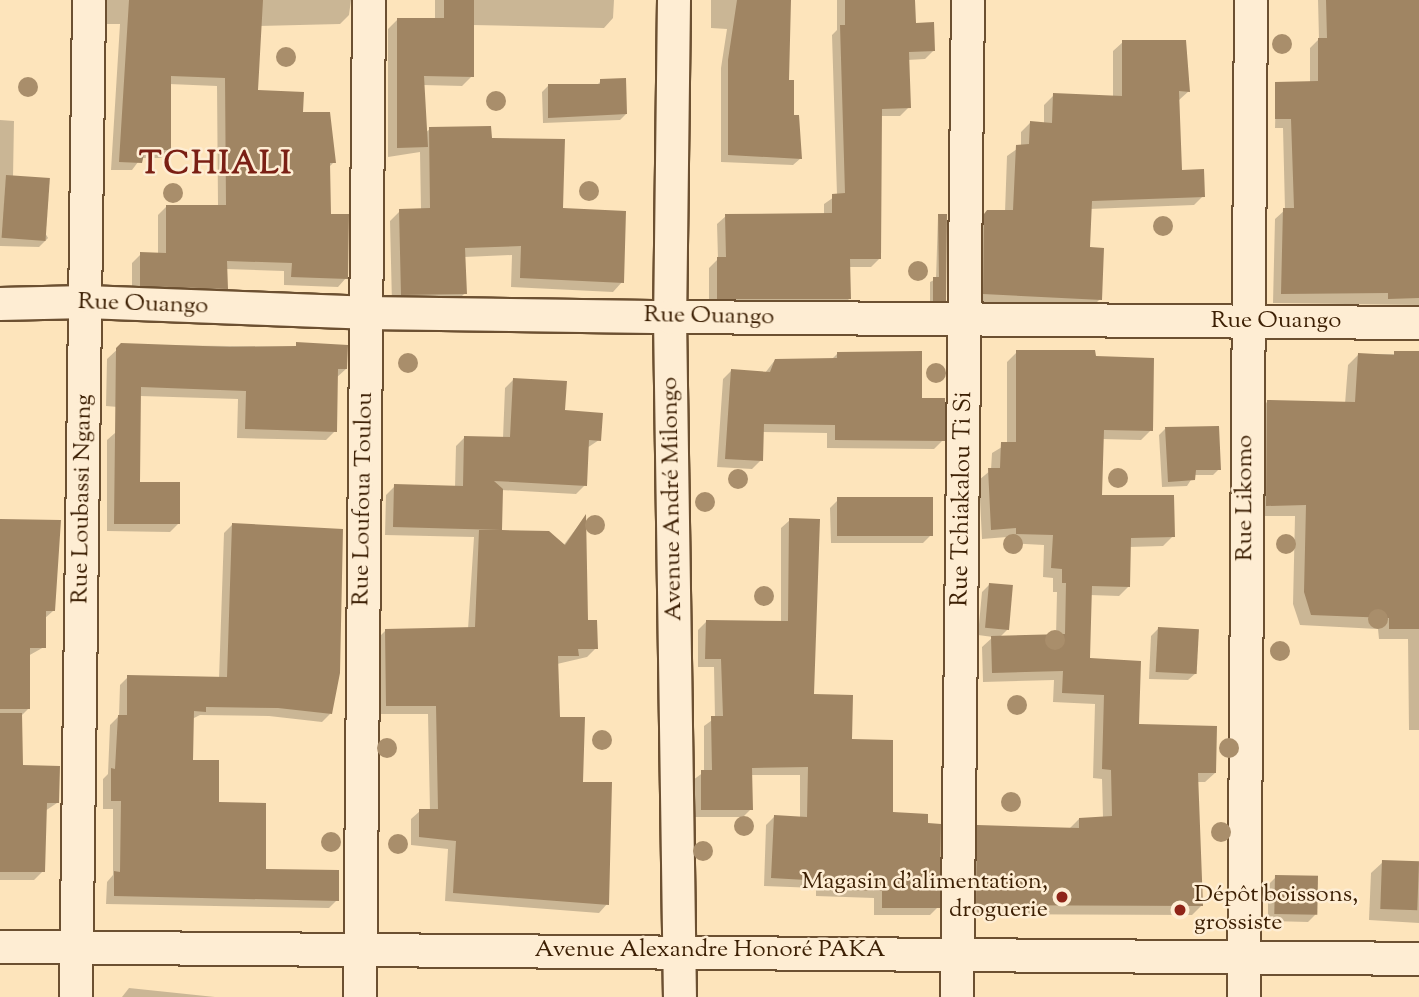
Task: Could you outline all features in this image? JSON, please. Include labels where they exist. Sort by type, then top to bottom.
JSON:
[{"type":"street","name":"Rue Loubassi Ngang","points":[[76,997],[89,0]]},
{"type":"street","name":"Rue Loufoua Toulou","points":[[360,997],[369,0]]},
{"type":"street","name":"Avenue André Milongo","points":[[674,0],[670,317],[680,997]]},
{"type":"street","name":"Rue Tchiakalou Ti Si","points":[[957,997],[968,0]]},
{"type":"street","name":"Rue Likomo","points":[[1244,997],[1251,0]]},
{"type":"street","name":"Rue Ouango","points":[[0,304],[86,302],[366,313],[1419,323]]},
{"type":"street","name":"Avenue Alexandre Honoré PAKA","points":[[0,947],[679,953],[957,952],[1419,959]]},
{"type":"building","points":[[129,0],[263,0],[258,90],[304,92],[303,112],[330,112],[336,163],[330,163],[331,214],[349,214],[348,279],[291,277],[292,263],[227,261],[228,289],[140,286],[140,252],[166,253],[166,205],[226,205],[225,78],[171,76],[171,150],[145,150],[142,163],[119,162]]},
{"type":"building","points":[[444,0],[474,0],[474,77],[424,76],[428,147],[397,148],[397,18],[444,18]]},
{"type":"building","points":[[737,0],[791,0],[789,80],[794,80],[794,115],[799,115],[802,159],[728,155],[728,60]]},
{"type":"building","points":[[845,0],[915,0],[916,23],[934,22],[935,51],[909,52],[911,108],[882,109],[881,259],[850,259],[851,299],[717,299],[717,257],[726,257],[725,214],[832,213],[832,194],[845,193],[840,25],[845,25]]},
{"type":"building","points":[[1326,0],[1419,0],[1419,298],[1388,299],[1388,293],[1281,294],[1283,208],[1294,208],[1291,119],[1275,119],[1275,82],[1318,81],[1318,38],[1327,38]]},
{"type":"building","points":[[1122,40],[1186,40],[1190,92],[1179,91],[1182,170],[1204,169],[1205,197],[1092,201],[1090,247],[1104,248],[1102,300],[983,294],[984,214],[987,210],[1013,210],[1016,145],[1029,144],[1030,121],[1052,123],[1053,93],[1122,96]]},
{"type":"building","points":[[626,78],[627,114],[548,118],[548,84],[600,84],[600,79]]},
{"type":"building","points":[[491,126],[492,138],[565,139],[563,208],[626,211],[624,283],[520,278],[521,246],[465,248],[467,294],[401,295],[399,209],[430,208],[429,127]]},
{"type":"building","points":[[6,175],[50,178],[45,241],[2,238]]},
{"type":"building","points":[[938,214],[947,214],[946,301],[933,301],[933,277],[939,277]]},
{"type":"building","points":[[296,342],[348,345],[347,369],[338,369],[337,432],[245,429],[246,391],[141,387],[140,482],[180,482],[180,524],[114,524],[116,348],[121,343],[230,347],[296,346]]},
{"type":"building","points":[[1016,350],[1095,350],[1096,356],[1154,358],[1153,431],[1104,430],[1102,495],[1174,495],[1175,537],[1131,538],[1130,587],[1092,586],[1090,658],[1141,661],[1139,724],[1217,726],[1216,773],[1198,773],[1203,906],[976,905],[977,825],[1079,828],[1079,818],[1112,816],[1111,770],[1102,769],[1104,695],[1062,693],[1063,671],[992,673],[991,636],[1065,634],[1066,583],[1062,583],[1062,569],[1051,568],[1053,535],[1016,534],[1016,528],[991,530],[988,468],[1000,468],[1001,442],[1016,442]]},
{"type":"building","points":[[922,351],[922,398],[945,398],[945,441],[835,440],[835,425],[764,424],[763,461],[725,459],[731,369],[770,372],[775,359],[837,358],[837,352]]},
{"type":"building","points":[[1394,351],[1419,351],[1419,629],[1389,629],[1389,618],[1311,615],[1304,592],[1306,505],[1266,506],[1267,400],[1355,402],[1358,353],[1394,355]]},
{"type":"building","points":[[513,378],[567,381],[565,410],[603,413],[601,441],[589,440],[587,486],[494,481],[503,489],[502,530],[549,531],[565,545],[586,514],[588,620],[597,620],[598,649],[578,649],[579,656],[558,656],[560,717],[585,717],[583,782],[612,782],[609,905],[453,893],[456,841],[419,837],[419,809],[438,809],[436,706],[386,706],[385,629],[475,627],[479,530],[501,530],[393,527],[394,484],[463,486],[464,436],[510,437]]},
{"type":"building","points":[[1219,426],[1221,470],[1196,470],[1195,480],[1168,482],[1165,427]]},
{"type":"building","points":[[837,497],[933,497],[933,536],[837,536]]},
{"type":"building","points":[[789,518],[820,519],[814,694],[853,695],[852,739],[893,740],[893,812],[928,814],[928,823],[941,824],[940,908],[882,908],[882,891],[823,889],[824,881],[771,878],[774,815],[807,817],[808,767],[752,768],[753,810],[701,810],[701,770],[712,770],[711,716],[723,716],[721,659],[705,659],[706,620],[788,621]]},
{"type":"building","points":[[0,519],[61,520],[55,611],[46,611],[46,648],[30,648],[30,709],[0,709]]},
{"type":"building","points":[[232,523],[343,529],[340,673],[332,714],[278,708],[206,707],[206,712],[194,711],[193,760],[219,760],[219,802],[266,803],[266,869],[339,870],[339,901],[114,896],[114,871],[120,872],[121,801],[111,801],[111,768],[115,769],[118,715],[127,715],[127,675],[227,677]]},
{"type":"building","points":[[989,583],[1013,585],[1009,630],[985,628]]},
{"type":"building","points":[[1158,627],[1199,629],[1197,674],[1156,672]]},
{"type":"building","points":[[0,713],[22,713],[23,765],[60,766],[59,803],[47,803],[45,872],[0,872]]},
{"type":"building","points":[[1382,860],[1419,861],[1417,910],[1380,909]]},
{"type":"building","points":[[1275,875],[1318,876],[1317,915],[1274,914]]},
{"type":"place","name":"Magasin d'alimentation, droguerie","points":[[1062,897]]},
{"type":"place","name":"Dépôt boissons, grossiste","points":[[1180,910]]},
{"type":"district","name":"TCHIALI","points":[[216,165]]}]
